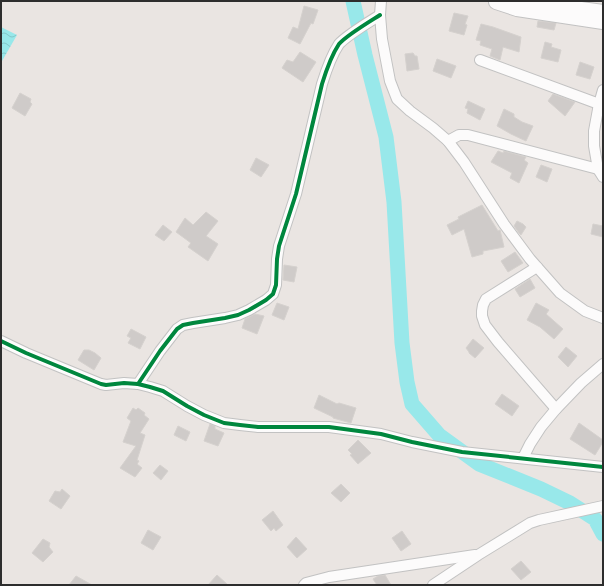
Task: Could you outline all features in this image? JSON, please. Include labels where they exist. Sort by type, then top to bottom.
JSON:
[{"type":"main road","points":[[493,1],[510,1]]},
{"type":"main road","points":[[493,1],[517,9],[603,22]]},
{"type":"main road","points":[[523,1],[553,3],[603,12]]},
{"type":"street","points":[[381,1],[380,15],[382,39],[390,82],[397,99],[448,141],[464,162],[504,224],[530,259],[560,294],[585,311],[603,318]]},
{"type":"street","points":[[138,384],[164,346],[177,329],[183,325],[238,315],[266,300],[273,294],[276,285],[276,259],[279,246],[296,194],[311,127],[328,67],[340,43],[380,15]]},
{"type":"street","points":[[480,60],[599,104]]},
{"type":"street","points":[[601,173],[594,146],[594,131],[603,90]]},
{"type":"street","points":[[448,141],[459,135],[468,135],[601,173]]},
{"type":"street","points":[[537,267],[486,300],[483,305],[482,316],[485,325],[498,342],[556,409]]},
{"type":"street","points":[[1,341],[101,384],[138,384],[162,391],[204,416],[224,423],[258,427],[329,427],[381,434],[462,452],[603,467]]},
{"type":"street","points":[[523,458],[530,444],[556,409],[581,383],[603,364]]},
{"type":"street","points":[[433,585],[530,523],[603,506]]},
{"type":"street","points":[[304,585],[306,583],[329,577],[478,555]]},
{"type":"water","points":[[1,27],[17,35],[2,61],[1,60]]},
{"type":"building","points":[[304,6],[318,10],[313,24],[311,23],[300,44],[288,38],[293,27],[298,29]]},
{"type":"building","points":[[454,13],[468,16],[465,24],[467,25],[464,35],[449,31]]},
{"type":"building","points":[[538,21],[556,23],[554,30],[537,27]]},
{"type":"building","points":[[481,24],[521,37],[519,52],[503,47],[500,60],[490,56],[492,49],[480,45],[481,41],[476,40]]},
{"type":"building","points":[[545,42],[552,44],[551,47],[561,50],[558,62],[541,58]]},
{"type":"building","points":[[300,52],[316,62],[303,82],[282,68],[287,60],[293,62]]},
{"type":"building","points":[[413,53],[417,56],[419,69],[407,71],[405,54]]},
{"type":"building","points":[[437,59],[456,66],[451,78],[433,71]]},
{"type":"building","points":[[580,62],[594,67],[590,79],[576,75]]},
{"type":"building","points":[[20,93],[31,99],[30,102],[32,104],[25,116],[12,108]]},
{"type":"building","points":[[553,94],[575,102],[565,116],[548,101]]},
{"type":"building","points":[[468,101],[485,109],[480,120],[467,113],[468,109],[465,108]]},
{"type":"building","points":[[504,109],[514,114],[514,117],[522,122],[533,126],[526,141],[497,126]]},
{"type":"building","points":[[498,151],[503,153],[504,151],[526,157],[524,160],[528,163],[519,183],[510,178],[512,173],[491,162]]},
{"type":"building","points":[[256,158],[269,165],[261,177],[250,170]]},
{"type":"building","points":[[541,165],[552,169],[547,182],[536,177]]},
{"type":"building","points":[[482,205],[498,231],[500,230],[504,247],[483,251],[483,254],[472,257],[464,229],[452,235],[447,225],[459,219],[458,217]]},
{"type":"building","points":[[206,212],[218,221],[206,236],[218,244],[208,261],[188,247],[191,243],[176,232],[185,218],[193,225]]},
{"type":"building","points":[[517,221],[526,227],[521,235],[514,226]]},
{"type":"building","points":[[593,224],[603,226],[603,237],[591,234]]},
{"type":"building","points":[[163,225],[172,232],[164,241],[155,235]]},
{"type":"building","points":[[515,252],[523,263],[508,272],[501,261]]},
{"type":"building","points":[[284,265],[297,267],[294,282],[283,280]]},
{"type":"building","points":[[530,279],[535,288],[520,297],[515,289]]},
{"type":"building","points":[[277,303],[289,307],[284,320],[272,315]]},
{"type":"building","points":[[536,303],[549,310],[546,314],[563,329],[554,339],[540,327],[527,320]]},
{"type":"building","points":[[255,314],[264,316],[257,334],[242,328],[245,319]]},
{"type":"building","points":[[131,329],[146,337],[140,349],[128,343],[131,338],[127,336]]},
{"type":"building","points":[[473,339],[484,348],[475,358],[466,348]]},
{"type":"building","points":[[566,347],[577,356],[568,367],[558,357]]},
{"type":"building","points":[[84,350],[89,350],[101,358],[94,370],[78,360]]},
{"type":"building","points":[[502,394],[519,406],[512,416],[495,404]]},
{"type":"building","points":[[319,395],[337,404],[339,403],[356,408],[351,423],[333,418],[314,408]]},
{"type":"building","points":[[133,408],[136,410],[138,408],[145,413],[144,415],[149,419],[140,433],[145,435],[137,460],[139,461],[137,464],[142,468],[135,477],[120,468],[136,446],[123,442],[131,421],[127,418]]},
{"type":"building","points":[[579,423],[603,440],[595,455],[570,439]]},
{"type":"building","points":[[210,424],[215,426],[215,429],[224,433],[218,446],[204,441]]},
{"type":"building","points":[[178,426],[190,432],[186,441],[174,435]]},
{"type":"building","points":[[358,440],[371,453],[358,464],[350,455],[352,454],[348,450]]},
{"type":"building","points":[[160,465],[168,471],[161,480],[153,473]]},
{"type":"building","points":[[341,484],[350,493],[341,502],[331,493]]},
{"type":"building","points":[[62,489],[70,496],[61,509],[49,501],[55,491],[60,492]]},
{"type":"building","points":[[273,511],[283,525],[276,531],[274,528],[271,531],[262,520]]},
{"type":"building","points":[[148,530],[161,537],[153,550],[141,543]]},
{"type":"building","points":[[402,531],[411,544],[401,551],[392,538]]},
{"type":"building","points":[[296,537],[307,549],[297,558],[287,547]]},
{"type":"building","points":[[43,539],[50,543],[49,547],[53,552],[43,562],[32,553]]},
{"type":"building","points":[[521,561],[531,572],[521,580],[511,569]]},
{"type":"building","points":[[217,575],[228,585],[208,585]]},
{"type":"building","points":[[385,575],[391,585],[377,585],[373,579],[378,576]]},
{"type":"building","points":[[76,576],[92,585],[69,585]]},
{"type":"waterway","points":[[353,1],[386,137],[394,202],[402,343],[407,382],[412,404],[439,435],[479,464],[541,489],[570,503],[595,519],[603,534]]},
{"type":"cycle path","points":[[138,384],[177,329],[183,325],[238,315],[266,300],[273,294],[276,285],[279,246],[296,194],[322,84],[329,64],[336,49],[343,40],[380,15]]},
{"type":"cycle path","points":[[1,341],[101,384],[138,384],[163,391],[204,415],[224,423],[258,427],[329,427],[381,434],[462,452],[603,467]]}]
